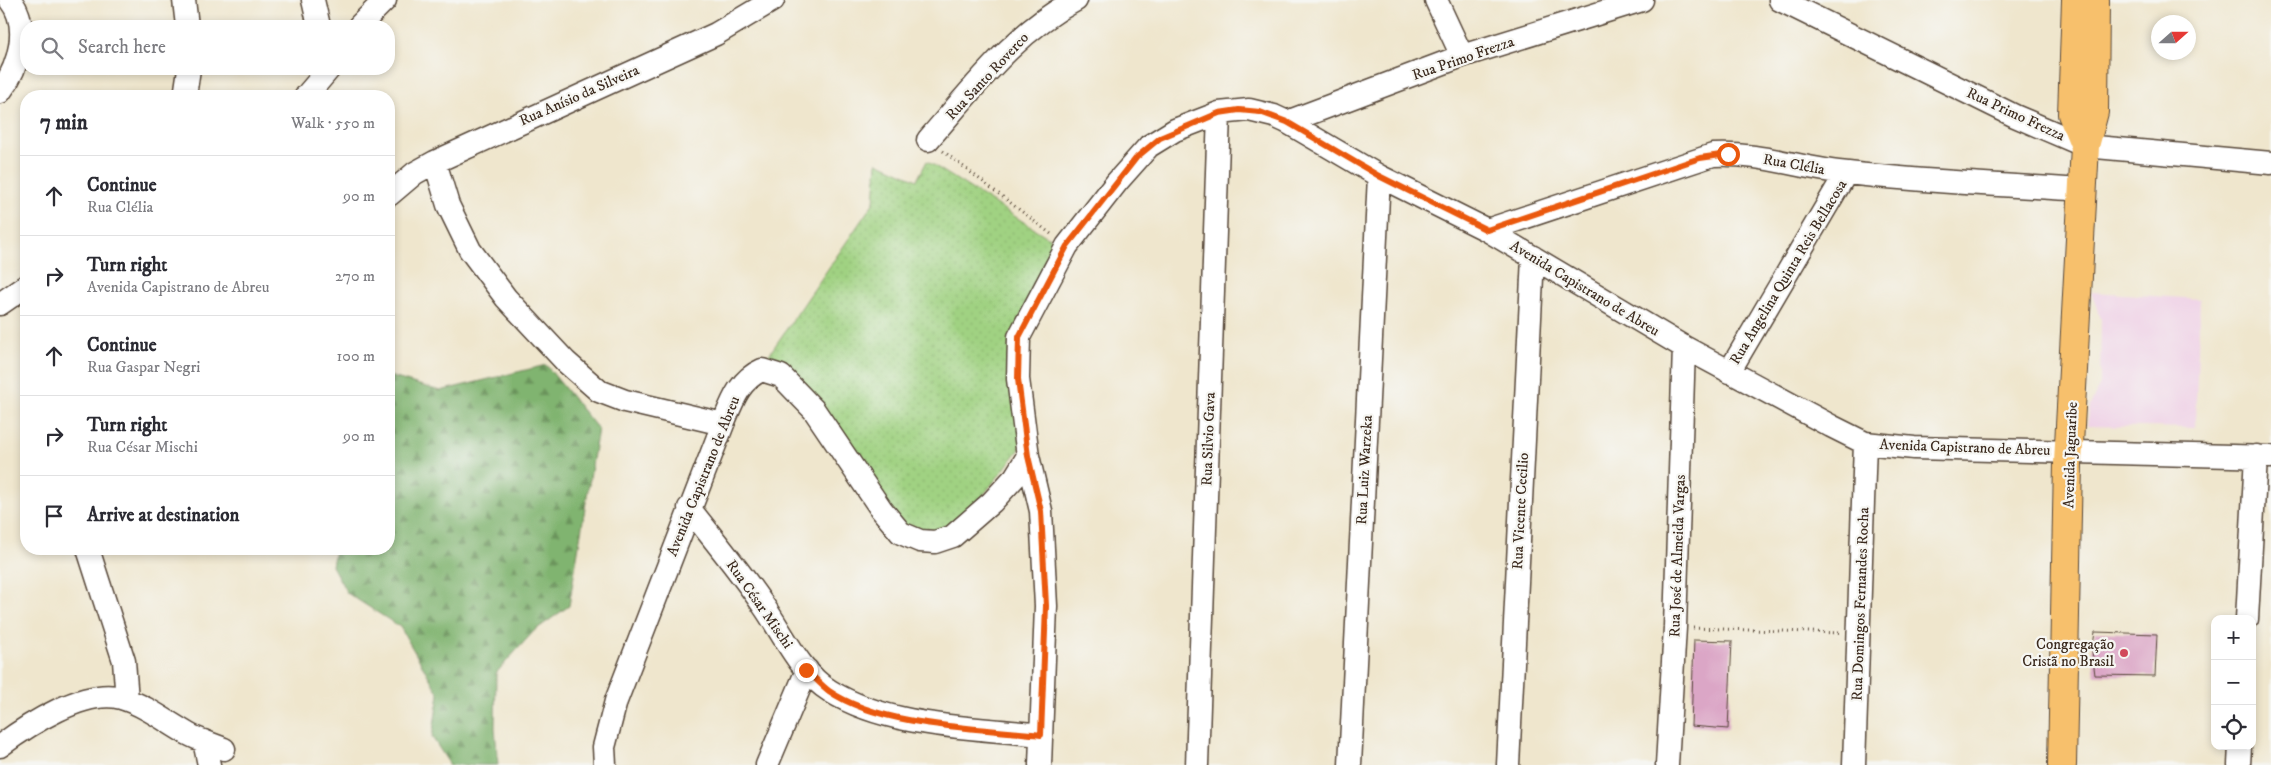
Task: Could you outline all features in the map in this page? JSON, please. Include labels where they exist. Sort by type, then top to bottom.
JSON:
[{"type":"main road","name":"Avenida Jaguaribe","points":[[2076,0],[2072,114],[2085,146]]},
{"type":"main road","name":"Avenida Jaguaribe","points":[[2062,765],[2069,451],[2085,146],[2094,112],[2095,0]]},
{"type":"street","points":[[10,0],[19,11],[20,29]]},
{"type":"street","points":[[184,0],[186,20]]},
{"type":"street","points":[[313,0],[317,20]]},
{"type":"street","points":[[365,20],[385,0]]},
{"type":"street","name":"Rua Anísio da Silveira","points":[[395,190],[415,173],[435,162],[716,34],[773,0]]},
{"type":"street","name":"Rua Santo Roverco","points":[[928,140],[1007,50],[1027,31],[1076,0]]},
{"type":"street","points":[[1436,0],[1462,56]]},
{"type":"street","name":"Rua Primo Frezza","points":[[1287,122],[1462,56],[1642,0]]},
{"type":"street","name":"Rua Primo Frezza","points":[[1780,0],[2015,116],[2085,146],[2271,163]]},
{"type":"street","points":[[0,92],[6,85],[20,50]]},
{"type":"street","points":[[186,90],[188,75]]},
{"type":"street","points":[[311,90],[323,75]]},
{"type":"street","name":"Avenida Capistrano de Abreu","points":[[605,765],[604,747],[616,701],[723,424],[736,393],[749,375],[762,370],[780,376],[814,410],[881,509],[901,532],[920,541],[935,542],[953,536],[992,502],[1015,476],[1028,456],[1018,379],[1019,337],[1067,246],[1122,176],[1149,146],[1175,130],[1219,113],[1249,110],[1287,122],[1379,176],[1487,230],[1729,372],[1865,443],[1914,448],[2264,456]]},
{"type":"street","name":"Rua Silvio Gava","points":[[1197,765],[1219,113]]},
{"type":"street","name":"Rua Clélia","points":[[1487,230],[1713,155],[1728,154],[1846,173],[2083,190]]},
{"type":"street","points":[[435,162],[448,205],[470,250],[506,298],[566,362],[599,391],[625,401],[723,424]]},
{"type":"street","name":"Rua Angelina Quinta Reis Bellacosa","points":[[1729,372],[1846,173]]},
{"type":"street","name":"Rua Luiz Warzeka","points":[[1350,765],[1379,176]]},
{"type":"street","name":"Rua Vicente Cecilio","points":[[1508,765],[1533,257]]},
{"type":"street","points":[[0,304],[20,290]]},
{"type":"street","name":"Rua José de Almeida Vargas","points":[[1667,765],[1675,627],[1684,347]]},
{"type":"street","name":"Rua Domingos Fernandes Rocha","points":[[1854,765],[1865,443]]},
{"type":"street","points":[[1028,456],[1041,511],[1046,606],[1040,765]]},
{"type":"street","points":[[2247,615],[2264,456]]},
{"type":"street","name":"Rua César Mischi","points":[[689,508],[762,603],[806,670],[828,690],[854,705],[920,721],[1041,735]]},
{"type":"street","points":[[90,555],[124,661],[127,700]]},
{"type":"street","points":[[767,765],[806,670]]},
{"type":"street","points":[[0,746],[21,730],[71,704],[99,696],[127,700],[214,745],[209,765]]},
{"type":"street","points":[[2239,765],[2240,750]]},
{"type":"path","points":[[928,140],[1067,246]]},
{"type":"path","points":[[1675,627],[1858,634]]},
{"type":"shaded area","points":[[2091,292],[2200,299],[2195,428],[2087,426],[2090,406],[2100,384],[2101,319]]},
{"type":"green space","points":[[927,161],[1057,243],[1016,326],[1023,445],[959,526],[947,533],[907,530],[766,359],[874,202],[877,162],[917,180]]},
{"type":"green space","points":[[546,365],[598,429],[569,606],[534,631],[496,673],[495,728],[498,765],[450,765],[432,737],[439,694],[400,627],[347,593],[332,566],[334,555],[395,555],[395,378],[440,391]]},
{"type":"building","name":"Congregação Cristã no Brasil","points":[[2095,632],[2157,634],[2155,676],[2095,675],[2092,652]]},
{"type":"building","points":[[1694,640],[1732,641],[1728,729],[1691,726]]},
{"type":"place","name":"Congregação Cristã no Brasil","points":[[2124,653]]},
{"type":"route","points":[[806,670],[828,690],[854,705],[920,721],[1041,735],[1046,606],[1041,511],[1028,456],[1018,379],[1019,337],[1067,246],[1137,157],[1160,138],[1175,130],[1219,113],[1239,110],[1260,112],[1287,122],[1379,176],[1487,230],[1700,158],[1728,154]]}]
